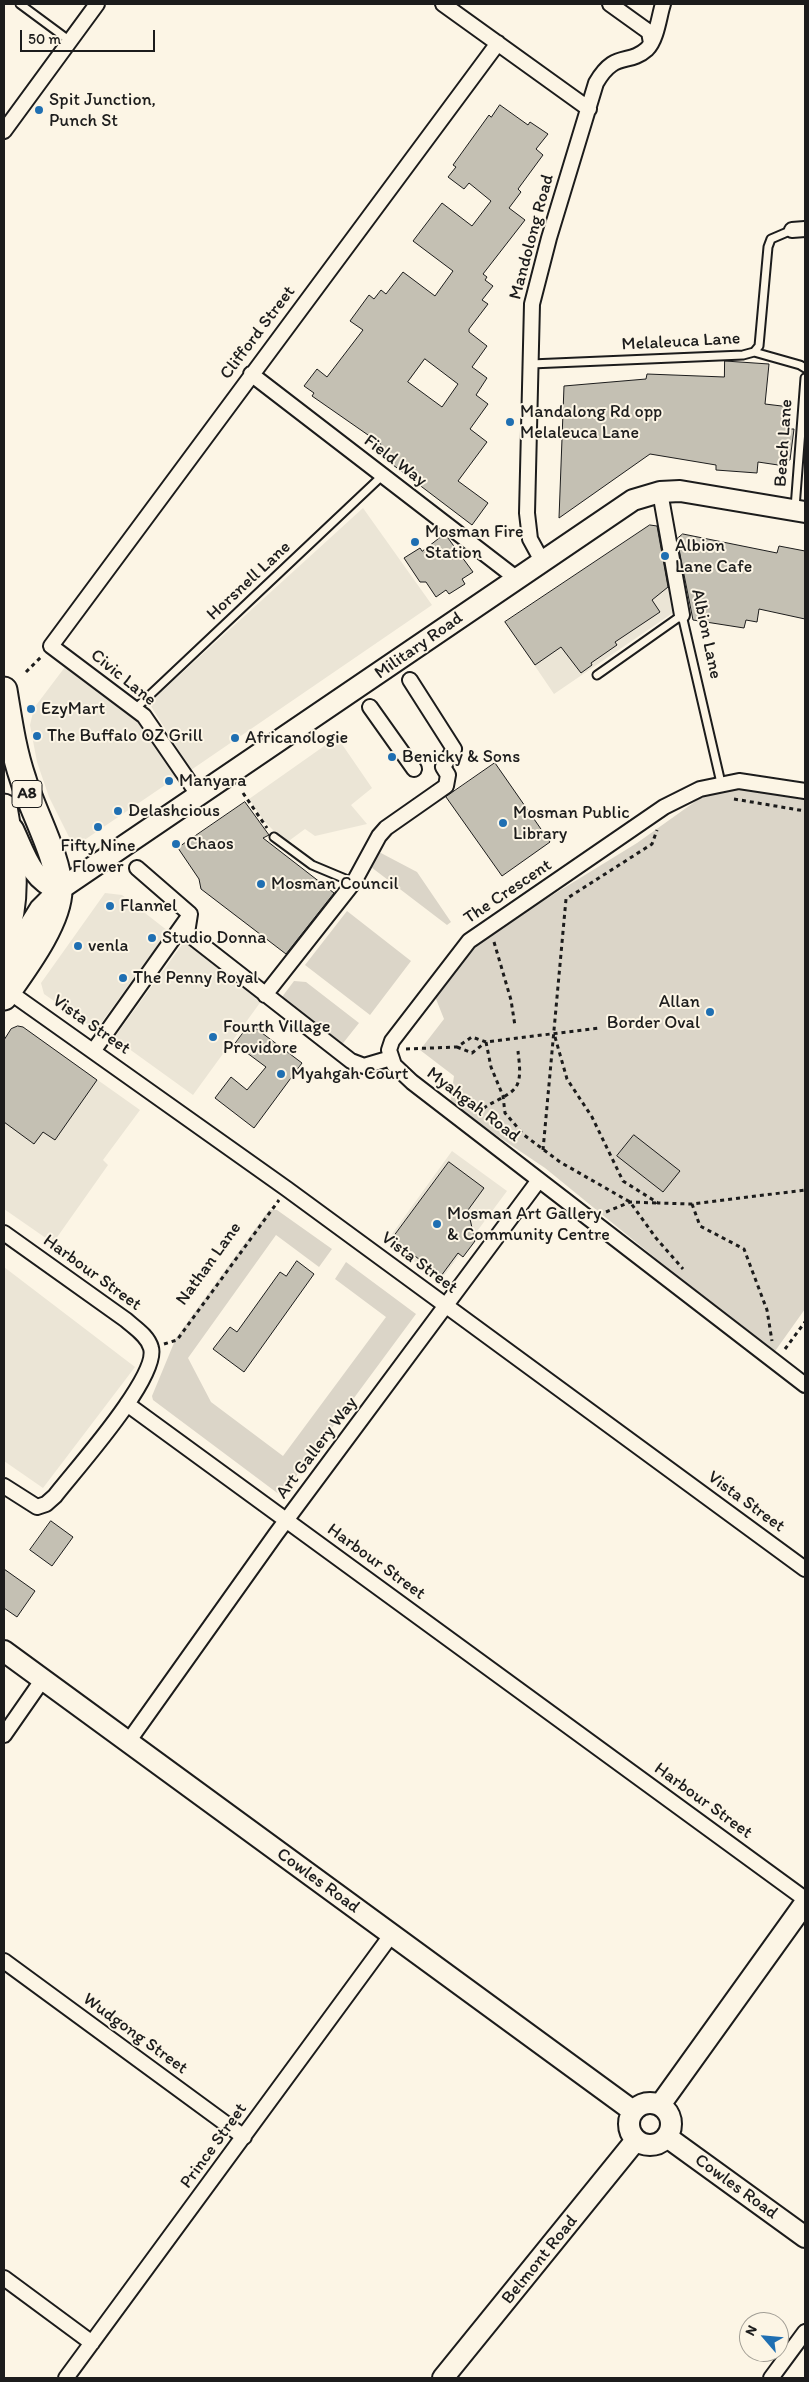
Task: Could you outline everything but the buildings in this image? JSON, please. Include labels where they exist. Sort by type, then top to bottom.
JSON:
[{"type":"highway","name":"A8","points":[[4,690],[22,777],[53,857],[59,890],[56,907],[47,928],[5,985]]},
{"type":"highway","name":"A8","points":[[4,808],[14,874],[14,895],[10,922],[4,939]]},
{"type":"street","points":[[4,130],[97,4]]},
{"type":"street","points":[[443,4],[589,109]]},
{"type":"street","points":[[610,4],[649,32],[651,43]]},
{"type":"street","points":[[651,43],[663,4]]},
{"type":"street","name":"Clifford Street","points":[[51,646],[498,43]]},
{"type":"street","name":"Mandolong Road","points":[[542,561],[530,538],[527,513],[532,312],[536,285],[593,91],[603,71],[616,60],[647,49],[651,43]]},
{"type":"street","name":"Field Way","points":[[251,374],[516,578]]},
{"type":"street","name":"Military Road","points":[[59,890],[516,578],[634,500],[660,492],[680,491],[800,511]]},
{"type":"street","name":"Albion Lane","points":[[660,492],[682,615]]},
{"type":"street","name":"Civic Lane","points":[[51,646],[144,716],[199,796]]},
{"type":"street","points":[[266,995],[353,886],[379,836],[386,828],[446,786],[448,775],[443,767],[454,749],[410,680]]},
{"type":"street","points":[[370,707],[414,769]]},
{"type":"street","name":"The Crescent","points":[[391,1058],[389,1050],[392,1041],[469,941],[664,807],[700,789],[721,783],[739,781],[805,791]]},
{"type":"street","points":[[4,808],[32,869],[40,880],[59,890]]},
{"type":"street","points":[[136,868],[190,914]]},
{"type":"street","points":[[190,914],[187,933],[351,1061],[364,1066],[391,1058]]},
{"type":"street","points":[[94,1050],[190,914]]},
{"type":"street","name":"Vista Street","points":[[5,985],[287,1189],[445,1307],[805,1569]]},
{"type":"street","name":"Myahgah Road","points":[[391,1058],[394,1065],[405,1076],[805,1385]]},
{"type":"street","name":"Art Gallery Way","points":[[128,1742],[287,1520],[539,1180]]},
{"type":"street","name":"Harbour Street","points":[[4,1232],[144,1334],[152,1348]]},
{"type":"street","points":[[4,1486],[37,1508],[46,1504],[55,1496],[139,1389],[149,1367],[152,1348]]},
{"type":"street","name":"Harbour Street","points":[[127,1404],[805,1899]]},
{"type":"street","name":"Cowles Road","points":[[4,1651],[633,2111]]},
{"type":"street","points":[[4,1735],[43,1680]]},
{"type":"street","points":[[660,2105],[805,1903]]},
{"type":"street","name":"Prince Street","points":[[66,2378],[392,1934]]},
{"type":"street","name":"Wudgong Street","points":[[4,1961],[244,2137]]},
{"type":"street","points":[[648,2103],[665,2108],[671,2119],[667,2137],[656,2144],[649,2145],[636,2140],[632,2135],[629,2122],[633,2111],[648,2103]]},
{"type":"street","name":"Cowles Road","points":[[667,2137],[805,2237]]},
{"type":"street","name":"Belmont Road","points":[[443,2378],[636,2140]]},
{"type":"street","points":[[4,2278],[92,2343]]},
{"type":"street","points":[[772,2378],[805,2332]]},
{"type":"lane","points":[[20,4],[70,41]]},
{"type":"lane","name":"Melaleuca Lane","points":[[531,364],[743,355],[754,352],[759,346],[768,247],[771,238],[798,229]]},
{"type":"lane","points":[[754,352],[800,364],[805,368]]},
{"type":"lane","name":"Beach Lane","points":[[800,511],[805,378]]},
{"type":"lane","name":"Horsnell Lane","points":[[135,709],[383,475]]},
{"type":"lane","points":[[597,675],[682,615]]},
{"type":"lane","name":"Albion Lane","points":[[682,615],[721,783]]},
{"type":"lane","points":[[274,837],[312,865],[353,886]]},
{"type":"path","points":[[26,672],[51,646]]},
{"type":"path","points":[[244,793],[274,837]]},
{"type":"path","points":[[732,799],[805,811]]},
{"type":"path","points":[[543,1150],[566,899],[652,844],[659,827]]},
{"type":"path","points":[[490,926],[511,1000],[515,1026]]},
{"type":"path","points":[[457,1047],[472,1037],[486,1042],[599,1028]]},
{"type":"path","points":[[554,1034],[567,1079],[592,1117],[623,1182],[658,1203]]},
{"type":"path","points":[[406,1049],[457,1047],[472,1053],[486,1042]]},
{"type":"path","points":[[486,1042],[491,1068],[503,1096],[505,1113],[524,1135],[560,1162],[630,1202],[656,1238],[687,1274]]},
{"type":"path","points":[[470,1125],[482,1108],[515,1088],[519,1077],[518,1052]]},
{"type":"path","name":"Nathan Lane","points":[[152,1348],[177,1340],[287,1189]]},
{"type":"path","points":[[589,1220],[630,1202],[692,1204],[805,1190]]},
{"type":"path","points":[[692,1204],[700,1226],[744,1249],[767,1310],[772,1344]]},
{"type":"path","points":[[764,1338],[783,1352],[805,1322]]},
{"type":"shaded area","points":[[363,508],[432,605],[191,770],[149,703]]},
{"type":"shaded area","points":[[650,525],[659,526],[677,610],[554,694],[505,622]]},
{"type":"shaded area","points":[[65,667],[137,716],[177,777],[80,843],[69,837],[49,797],[37,762],[30,725],[34,708]]},
{"type":"shaded area","points":[[337,737],[372,788],[351,805],[367,824],[315,836],[305,829],[286,843],[263,820],[249,799]]},
{"type":"shaded area","points":[[731,776],[805,789],[805,1309],[773,1354],[545,1168],[450,1104],[454,1076],[420,1050],[444,1019],[434,994],[470,950],[494,931],[637,843]]},
{"type":"shaded area","points":[[379,852],[417,872],[451,922],[447,925],[371,867]]},
{"type":"shaded area","points":[[105,893],[122,895],[168,931],[96,1030],[44,994],[41,983]]},
{"type":"shaded area","points":[[347,911],[411,961],[370,1015],[305,965]]},
{"type":"shaded area","points":[[184,942],[262,1000],[193,1095],[114,1038]]},
{"type":"shaded area","points":[[294,981],[306,982],[359,1023],[340,1047],[279,1001]]},
{"type":"shaded area","points":[[18,1026],[23,1027],[140,1110],[103,1160],[108,1165],[53,1243],[4,1209],[4,1040],[11,1029]]},
{"type":"shaded area","name":"Mosman Art Gallery & Community Centre","points":[[452,1151],[507,1191],[440,1281],[387,1241]]},
{"type":"shaded area","points":[[269,1210],[277,1210],[332,1249],[319,1267],[276,1235],[188,1358],[211,1402],[283,1456],[386,1317],[335,1279],[346,1262],[416,1314],[283,1494],[280,1495],[153,1400],[152,1396],[176,1338]]},
{"type":"shaded area","points":[[4,1267],[135,1367],[43,1488],[4,1461]]},
{"type":"place","name":"Spit Junction, Punch St","points":[[39,110]]},
{"type":"place","name":"Mandalong Rd opp Melaleuca Lane","points":[[510,422]]},
{"type":"place","name":"Mosman Fire Station","points":[[415,542]]},
{"type":"place","name":"Albion Lane Cafe","points":[[665,556]]},
{"type":"place","name":"EzyMart","points":[[31,709]]},
{"type":"place","name":"The Buffalo OZ Grill","points":[[37,736]]},
{"type":"place","name":"Africanologie","points":[[235,738]]},
{"type":"place","name":"Benicky & Sons","points":[[392,757]]},
{"type":"place","name":"Manyara","points":[[169,781]]},
{"type":"place","name":"Delashcious","points":[[118,811]]},
{"type":"place","name":"Mosman Public Library","points":[[503,823]]},
{"type":"place","name":"Fifty Nine Flower","points":[[98,827]]},
{"type":"place","name":"Chaos","points":[[176,844]]},
{"type":"place","name":"Mosman Council","points":[[261,884]]},
{"type":"place","name":"Flannel","points":[[110,906]]},
{"type":"place","name":"Studio Donna","points":[[152,938]]},
{"type":"place","name":"venla","points":[[78,946]]},
{"type":"place","name":"The Penny Royal","points":[[123,978]]},
{"type":"place","name":"Allan Border Oval","points":[[710,1012]]},
{"type":"place","name":"Fourth Village Providore","points":[[213,1037]]},
{"type":"place","name":"Myahgah Court","points":[[281,1074]]},
{"type":"place","name":"Mosman Art Gallery & Community Centre","points":[[437,1224]]}]
